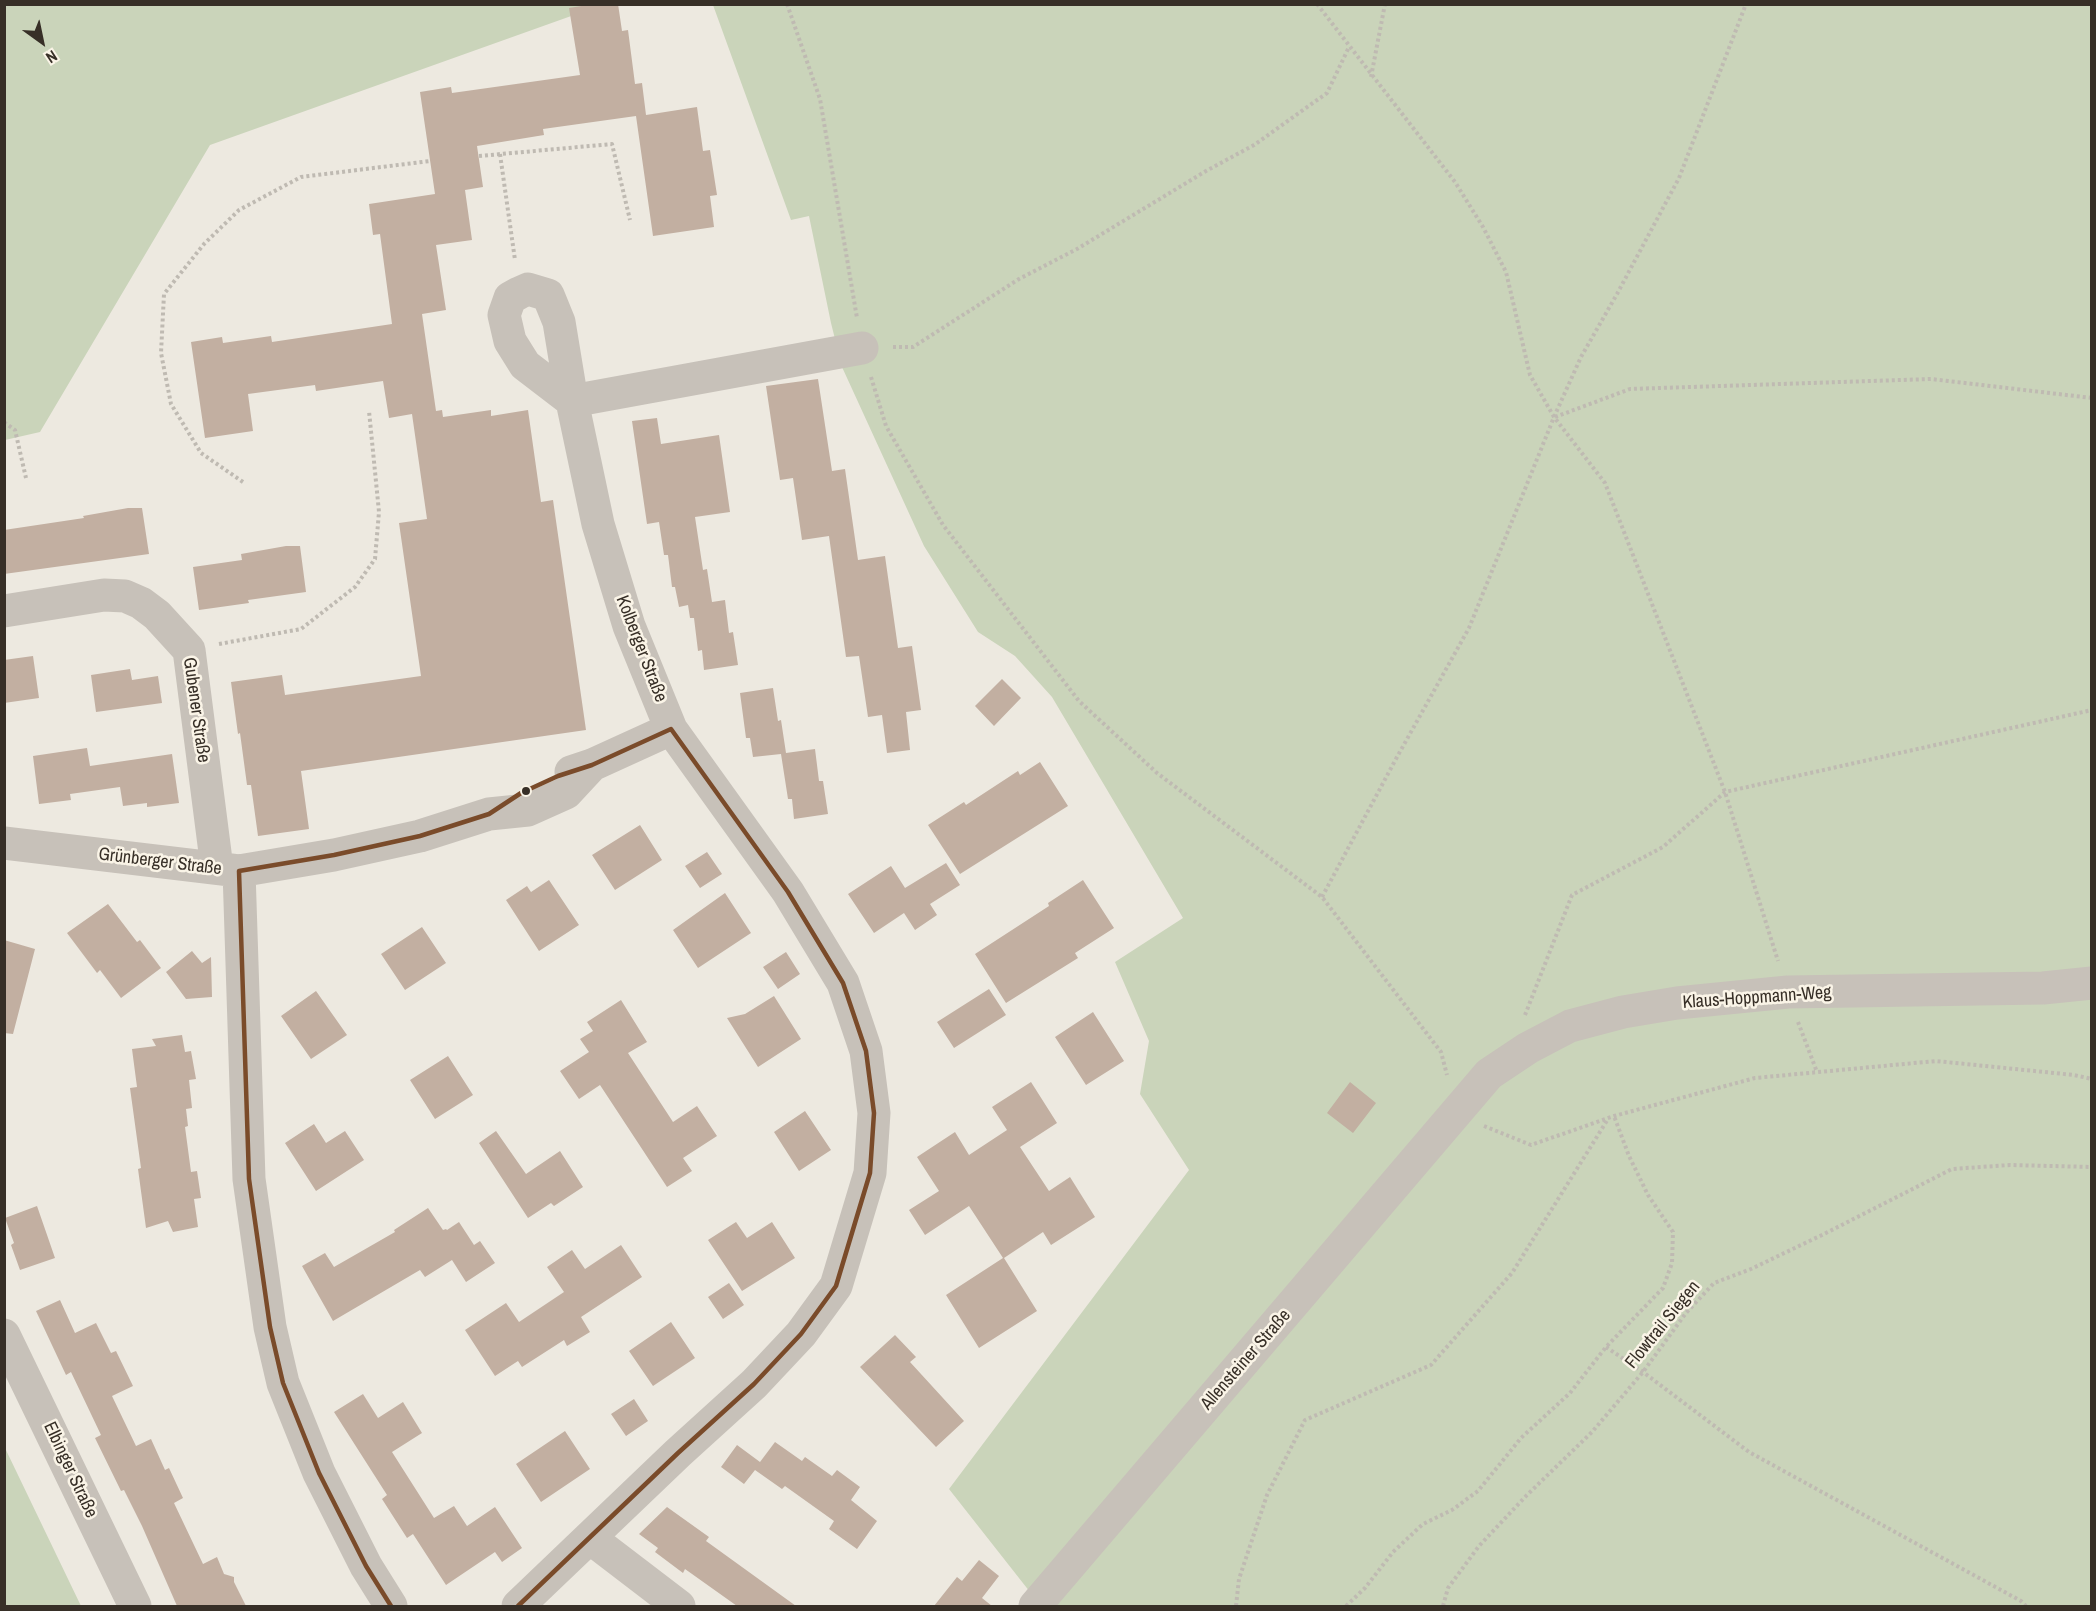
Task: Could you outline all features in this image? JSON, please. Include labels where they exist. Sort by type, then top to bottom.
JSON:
[{"type":"street","name":"Kolberger Straße","points":[[518,1606],[678,1453],[754,1384],[801,1334],[836,1286],[870,1173],[874,1113],[866,1051],[843,983],[788,892],[671,729],[629,626],[598,524],[572,401],[559,322],[548,295],[528,289],[519,293]]},
{"type":"street","points":[[519,293],[510,298],[504,315],[510,341],[525,365],[572,401],[862,348]]},
{"type":"street","name":"Gubener Straße","points":[[4,611],[104,595],[125,596],[141,603],[157,615],[189,650],[228,870],[249,1179],[270,1327],[283,1383],[319,1473],[366,1566],[391,1606]]},
{"type":"street","name":"Grünberger Straße","points":[[4,843],[228,870],[334,855],[420,836],[489,814],[528,810],[566,793],[592,765],[671,729]]},
{"type":"street","name":"Klaus-Hoppmann-Weg","points":[[1456,1114],[1489,1074],[1527,1048],[1570,1026],[1623,1012],[1677,1003],[1788,992],[2043,988],[2091,983]]},
{"type":"street","name":"Allensteiner Straße","points":[[1035,1606],[1456,1114]]},
{"type":"street","name":"Elbinger Straße","points":[[4,1335],[135,1606]]},
{"type":"street","points":[[590,1538],[679,1606]]},
{"type":"path","points":[[787,4],[820,99],[862,348],[886,426],[943,525],[1079,701],[1157,773],[1322,897],[1441,1052],[1456,1114],[1531,1146],[1612,1117],[1755,1078],[1936,1061],[2074,1075],[2091,1079]]},
{"type":"path","points":[[1317,4],[1371,77],[1455,182],[1483,227],[1506,272],[1530,375],[1554,417],[1605,483],[1725,792],[1788,992],[1817,1072]]},
{"type":"path","points":[[1371,77],[1385,4]]},
{"type":"path","points":[[1322,897],[1469,628],[1554,417],[1581,357],[1679,178],[1746,4]]},
{"type":"path","points":[[862,348],[913,346],[1019,279],[1077,249],[1206,171],[1254,145],[1327,93],[1348,46]]},
{"type":"path","points":[[479,156],[612,144],[630,220]]},
{"type":"path","points":[[500,154],[519,293]]},
{"type":"path","points":[[243,482],[201,453],[171,404],[161,353],[164,294],[204,244],[239,210],[301,177],[430,161]]},
{"type":"path","points":[[1554,417],[1630,389],[1931,379],[2091,398]]},
{"type":"path","points":[[189,650],[302,629],[355,587],[375,559],[379,512],[369,411]]},
{"type":"path","points":[[4,422],[15,430],[26,478]]},
{"type":"path","points":[[1521,1025],[1572,895],[1663,847],[1725,792],[2091,710]]},
{"type":"path","points":[[1346,1606],[1365,1588],[1393,1552],[1423,1524],[1452,1510],[1478,1491],[1521,1438],[1570,1393],[1606,1347],[1663,1288],[1672,1263],[1673,1232],[1648,1195],[1612,1117]]},
{"type":"path","points":[[1236,1606],[1239,1579],[1267,1495],[1305,1420],[1431,1365],[1512,1273],[1612,1117]]},
{"type":"path","name":"Flowtrail Siegen","points":[[1443,1606],[1448,1588],[1479,1546],[1526,1496],[1592,1432],[1643,1372],[1686,1313],[1714,1283],[1751,1269],[1822,1235],[1952,1169],[2010,1165],[2091,1167]]},
{"type":"path","points":[[1606,1347],[1749,1452],[2026,1606]]},
{"type":"green space","points":[[4,5],[602,5],[210,145],[40,432],[5,440]]},
{"type":"green space","points":[[713,5],[2091,5],[2091,1606],[1041,1606],[949,1489],[1189,1170],[1140,1094],[1149,1041],[1115,962],[1183,918],[1052,697],[1015,656],[978,632],[924,546],[842,367],[809,216],[791,220]]},
{"type":"green space","points":[[5,1448],[81,1606],[5,1606]]},
{"type":"building","points":[[594,4],[618,4],[622,31],[628,30],[635,84],[642,83],[646,115],[697,107],[703,151],[710,150],[717,195],[710,196],[714,227],[653,236],[636,116],[543,129],[544,135],[477,146],[483,187],[465,190],[472,240],[436,245],[446,310],[422,314],[436,411],[442,410],[443,417],[491,410],[491,416],[528,410],[541,502],[553,500],[586,730],[301,771],[309,829],[258,836],[251,785],[247,785],[240,733],[238,734],[231,682],[282,675],[285,695],[421,676],[399,523],[427,519],[412,414],[389,418],[383,381],[316,391],[315,385],[248,394],[253,431],[205,438],[191,342],[222,337],[223,343],[271,336],[272,342],[392,324],[380,234],[373,235],[369,204],[435,194],[420,92],[451,87],[452,93],[580,75],[569,8]]},
{"type":"building","points":[[818,379],[832,471],[845,469],[858,560],[885,556],[898,648],[912,646],[921,710],[906,712],[910,750],[887,753],[882,715],[868,717],[859,656],[846,657],[829,536],[802,540],[793,478],[780,480],[766,386]]},
{"type":"building","points":[[657,418],[661,444],[719,435],[730,512],[695,517],[703,570],[707,569],[712,602],[725,600],[729,633],[733,632],[738,665],[704,670],[702,650],[698,651],[694,618],[690,618],[688,605],[679,607],[675,587],[672,587],[668,555],[664,555],[659,522],[647,524],[632,421]]},
{"type":"building","points":[[128,508],[142,508],[149,554],[4,574],[4,530],[84,518],[83,516]]},
{"type":"building","points":[[286,546],[300,546],[306,592],[199,610],[193,567],[242,560],[241,554]]},
{"type":"building","points":[[33,656],[39,698],[4,703],[4,660]]},
{"type":"building","points":[[130,669],[132,680],[158,676],[162,703],[96,712],[91,675]]},
{"type":"building","points":[[1002,679],[1021,698],[994,726],[975,706]]},
{"type":"building","points":[[773,688],[786,753],[815,749],[819,781],[823,781],[828,814],[794,819],[792,799],[788,799],[781,754],[753,757],[750,738],[746,738],[740,693]]},
{"type":"building","points":[[87,748],[90,766],[172,754],[179,803],[147,807],[147,803],[123,806],[120,787],[70,794],[71,800],[39,804],[33,756]]},
{"type":"building","points":[[1040,762],[1068,806],[960,874],[928,825],[964,802],[966,805],[1018,771],[1020,775]]},
{"type":"building","points":[[640,825],[662,860],[615,890],[592,855]]},
{"type":"building","points":[[707,852],[722,874],[700,888],[685,866]]},
{"type":"building","points":[[946,863],[960,885],[930,904],[937,915],[915,930],[904,913],[874,933],[848,894],[891,866],[905,888]]},
{"type":"building","points":[[549,880],[579,925],[539,951],[506,900],[527,886],[531,892]]},
{"type":"building","points":[[1083,880],[1114,928],[1075,953],[1078,958],[1006,1003],[975,954],[1049,906],[1048,903]]},
{"type":"building","points":[[725,893],[751,933],[698,968],[673,930]]},
{"type":"building","points":[[108,904],[137,942],[140,940],[161,968],[121,998],[100,970],[97,973],[67,933]]},
{"type":"building","points":[[422,927],[446,963],[405,990],[381,954]]},
{"type":"building","points":[[4,940],[35,949],[13,1034],[4,1033]]},
{"type":"building","points":[[192,951],[202,963],[211,957],[212,997],[186,999],[166,972]]},
{"type":"building","points":[[786,952],[800,974],[778,989],[763,967]]},
{"type":"building","points":[[989,989],[1006,1015],[954,1048],[937,1022]]},
{"type":"building","points":[[316,991],[347,1035],[311,1059],[281,1016]]},
{"type":"building","points":[[774,996],[801,1039],[758,1067],[727,1018],[745,1014]]},
{"type":"building","points":[[621,1000],[647,1042],[628,1053],[673,1122],[697,1106],[717,1136],[683,1158],[692,1171],[667,1187],[600,1085],[579,1099],[560,1071],[589,1052],[580,1039],[593,1031],[587,1022]]},
{"type":"building","points":[[1093,1012],[1124,1061],[1086,1085],[1055,1037]]},
{"type":"building","points":[[182,1035],[185,1052],[191,1051],[196,1079],[189,1080],[192,1108],[186,1109],[188,1126],[185,1127],[191,1172],[197,1171],[201,1198],[194,1199],[198,1227],[173,1232],[168,1221],[146,1228],[138,1169],[141,1168],[130,1088],[137,1087],[132,1049],[156,1046],[152,1039]]},
{"type":"building","points":[[448,1056],[473,1095],[435,1119],[410,1080]]},
{"type":"building","points":[[1031,1082],[1057,1123],[1020,1147],[1049,1191],[1070,1177],[1095,1217],[1051,1245],[1043,1232],[1004,1258],[1037,1311],[979,1348],[946,1295],[1003,1258],[969,1206],[925,1235],[909,1210],[939,1191],[917,1157],[955,1132],[969,1155],[1007,1130],[992,1107]]},
{"type":"building","points":[[1350,1082],[1376,1103],[1353,1133],[1327,1113]]},
{"type":"building","points":[[805,1111],[831,1150],[799,1171],[774,1132]]},
{"type":"building","points":[[314,1124],[326,1143],[345,1131],[364,1160],[316,1191],[285,1143]]},
{"type":"building","points":[[496,1131],[526,1174],[560,1151],[583,1187],[554,1206],[551,1203],[528,1218],[479,1143]]},
{"type":"building","points":[[37,1206],[55,1258],[20,1270],[5,1218]]},
{"type":"building","points":[[428,1208],[443,1230],[459,1222],[474,1245],[480,1241],[495,1263],[466,1282],[452,1260],[425,1277],[420,1270],[333,1321],[302,1266],[325,1253],[334,1267],[395,1232],[394,1230]]},
{"type":"building","points":[[736,1222],[747,1238],[772,1222],[795,1258],[742,1291],[708,1240]]},
{"type":"building","points":[[621,1245],[642,1277],[581,1317],[590,1332],[567,1346],[564,1340],[522,1367],[518,1361],[495,1376],[465,1330],[506,1303],[519,1322],[564,1292],[547,1267],[572,1250],[585,1269]]},
{"type":"building","points":[[729,1283],[744,1305],[723,1319],[708,1297]]},
{"type":"building","points":[[60,1300],[75,1333],[96,1323],[111,1353],[116,1351],[133,1386],[112,1396],[136,1446],[151,1439],[165,1470],[169,1468],[183,1498],[174,1503],[203,1564],[217,1557],[224,1574],[234,1577],[234,1582],[246,1606],[177,1606],[142,1526],[124,1490],[121,1491],[95,1438],[101,1435],[71,1372],[66,1375],[36,1311]]},
{"type":"building","points":[[671,1322],[695,1358],[653,1386],[629,1351]]},
{"type":"building","points":[[895,1335],[916,1357],[910,1362],[964,1421],[936,1447],[860,1367]]},
{"type":"building","points":[[363,1394],[378,1418],[403,1402],[422,1433],[392,1452],[434,1518],[454,1506],[467,1526],[495,1507],[522,1548],[502,1562],[495,1552],[446,1585],[413,1534],[407,1538],[382,1499],[387,1495],[334,1412]]},
{"type":"building","points":[[634,1399],[648,1421],[626,1436],[611,1414]]},
{"type":"building","points":[[565,1431],[590,1469],[541,1502],[516,1464]]},
{"type":"building","points":[[775,1442],[802,1461],[805,1457],[832,1476],[837,1470],[860,1487],[851,1500],[877,1521],[857,1549],[829,1529],[834,1521],[785,1486],[782,1489],[755,1470],[744,1484],[721,1467],[737,1445],[760,1462]]},
{"type":"building","points":[[667,1507],[709,1537],[706,1541],[796,1606],[737,1606],[685,1569],[683,1573],[655,1552],[658,1548],[639,1534]]},
{"type":"building","points":[[979,1560],[999,1576],[982,1598],[992,1606],[934,1606],[957,1577],[962,1581]]},
{"type":"transit line","points":[[391,1606],[366,1566],[319,1473],[283,1383],[270,1327],[249,1179],[239,871],[334,855],[420,836],[489,814],[521,793],[558,776],[592,765],[671,729],[788,892],[843,983],[866,1051],[874,1113],[870,1173],[836,1286],[801,1334],[754,1384],[678,1453],[518,1606]]}]
